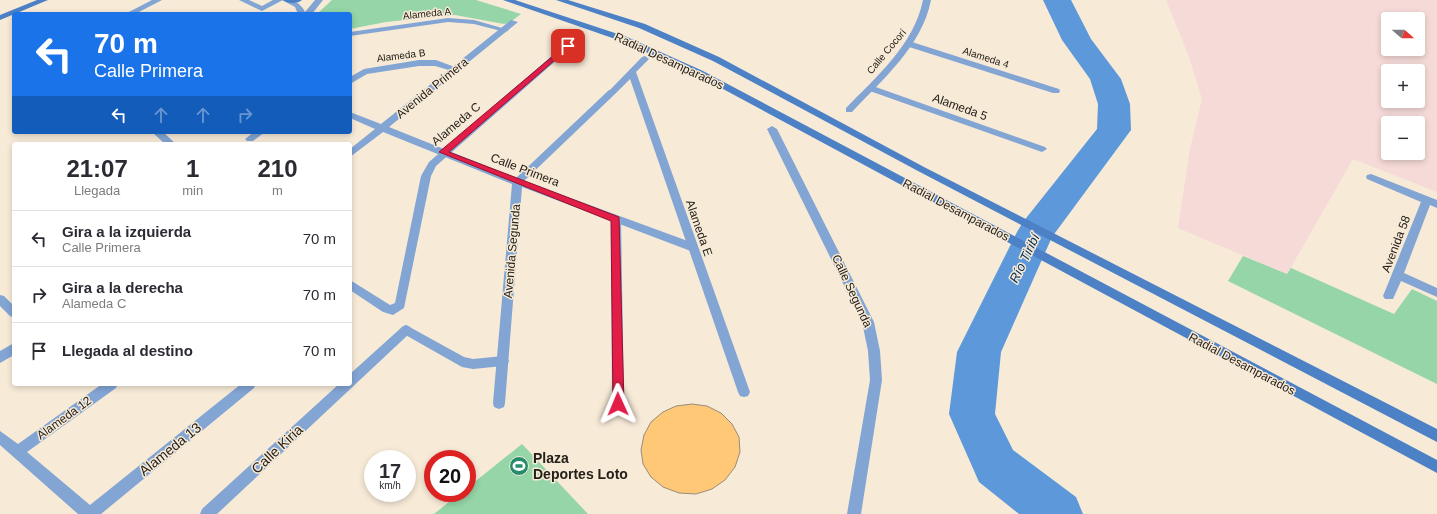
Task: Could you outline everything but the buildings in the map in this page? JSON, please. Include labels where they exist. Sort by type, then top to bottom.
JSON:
[{"type":"main road","points":[[15,12],[44,0]]},
{"type":"main road","points":[[287,0],[298,0]]},
{"type":"main road","name":"Radial Desamparados","points":[[507,0],[624,39],[700,73],[1437,468]]},
{"type":"main road","name":"Radial Desamparados","points":[[560,0],[642,26],[716,59],[921,169],[1190,310],[1437,436]]},
{"type":"main road","points":[[0,18],[12,13]]},
{"type":"street","points":[[133,12],[158,0]]},
{"type":"street","points":[[243,0],[262,9],[279,0]]},
{"type":"street","points":[[287,0],[298,6],[301,12]]},
{"type":"street","points":[[309,12],[318,0]]},
{"type":"street","name":"Calle Cocorí","points":[[849,110],[909,44],[920,25],[927,0]]},
{"type":"street","name":"Alameda A","points":[[352,34],[448,20],[479,23],[505,30]]},
{"type":"street","name":"Avenida Primera","points":[[352,152],[514,22]]},
{"type":"street","name":"Alameda C","points":[[352,285],[387,309],[393,310],[400,305],[426,176],[432,164],[443,152],[579,37]]},
{"type":"street","name":"Alameda 4","points":[[909,44],[1056,91]]},
{"type":"street","points":[[517,182],[645,59]]},
{"type":"street","name":"Alameda B","points":[[352,80],[364,72],[419,63],[436,63],[456,69]]},
{"type":"street","name":"Alameda E","points":[[632,72],[744,392]]},
{"type":"street","name":"Alameda 5","points":[[870,88],[1042,149]]},
{"type":"street","name":"Calle Primera","points":[[352,117],[517,182],[692,247]]},
{"type":"street","name":"Calle Segunda","points":[[772,129],[868,322],[874,340],[876,380],[854,514]]},
{"type":"street","points":[[159,134],[169,142]]},
{"type":"street","points":[[250,139],[257,134]]},
{"type":"street","points":[[1371,177],[1432,202]]},
{"type":"street","name":"Avenida Segunda","points":[[499,402],[517,182]]},
{"type":"street","name":"Avenida 58","points":[[1389,296],[1432,202]]},
{"type":"street","points":[[616,219],[618,404]]},
{"type":"street","points":[[1398,276],[1437,293]]},
{"type":"street","points":[[0,299],[12,311]]},
{"type":"street","points":[[352,380],[406,330],[462,362],[473,364],[503,361]]},
{"type":"street","points":[[0,358],[12,349]]},
{"type":"street","name":"Alameda 12","points":[[17,452],[109,386]]},
{"type":"street","name":"Alameda 13","points":[[90,514],[248,386]]},
{"type":"street","name":"Calle Kiria","points":[[207,514],[346,386]]},
{"type":"street","points":[[0,437],[90,514]]},
{"type":"shaded area","points":[[1166,0],[1437,0],[1437,192],[1353,159],[1287,274],[1178,228],[1190,149],[1202,99],[1188,54]]},
{"type":"green space","points":[[332,0],[476,0],[521,14],[509,23],[504,24],[455,15],[386,22],[352,29],[352,12],[319,12]]},
{"type":"green space","points":[[1243,256],[1287,274],[1291,268],[1394,314],[1412,289],[1437,301],[1437,384],[1228,281]]},
{"type":"green space","name":"Plaza Deportes Loto","points":[[522,444],[588,514],[434,514],[449,502],[476,502],[476,481]]},
{"type":"waterway","name":"Río Tiribí","points":[[1057,0],[1077,40],[1105,79],[1114,104],[1114,130],[1036,232],[979,352],[972,414],[996,466],[1058,514]]},
{"type":"place","name":"Plaza Deportes Loto","points":[[519,466]]},
{"type":"route","points":[[568,46],[443,152],[517,182],[616,219],[618,404]]}]
